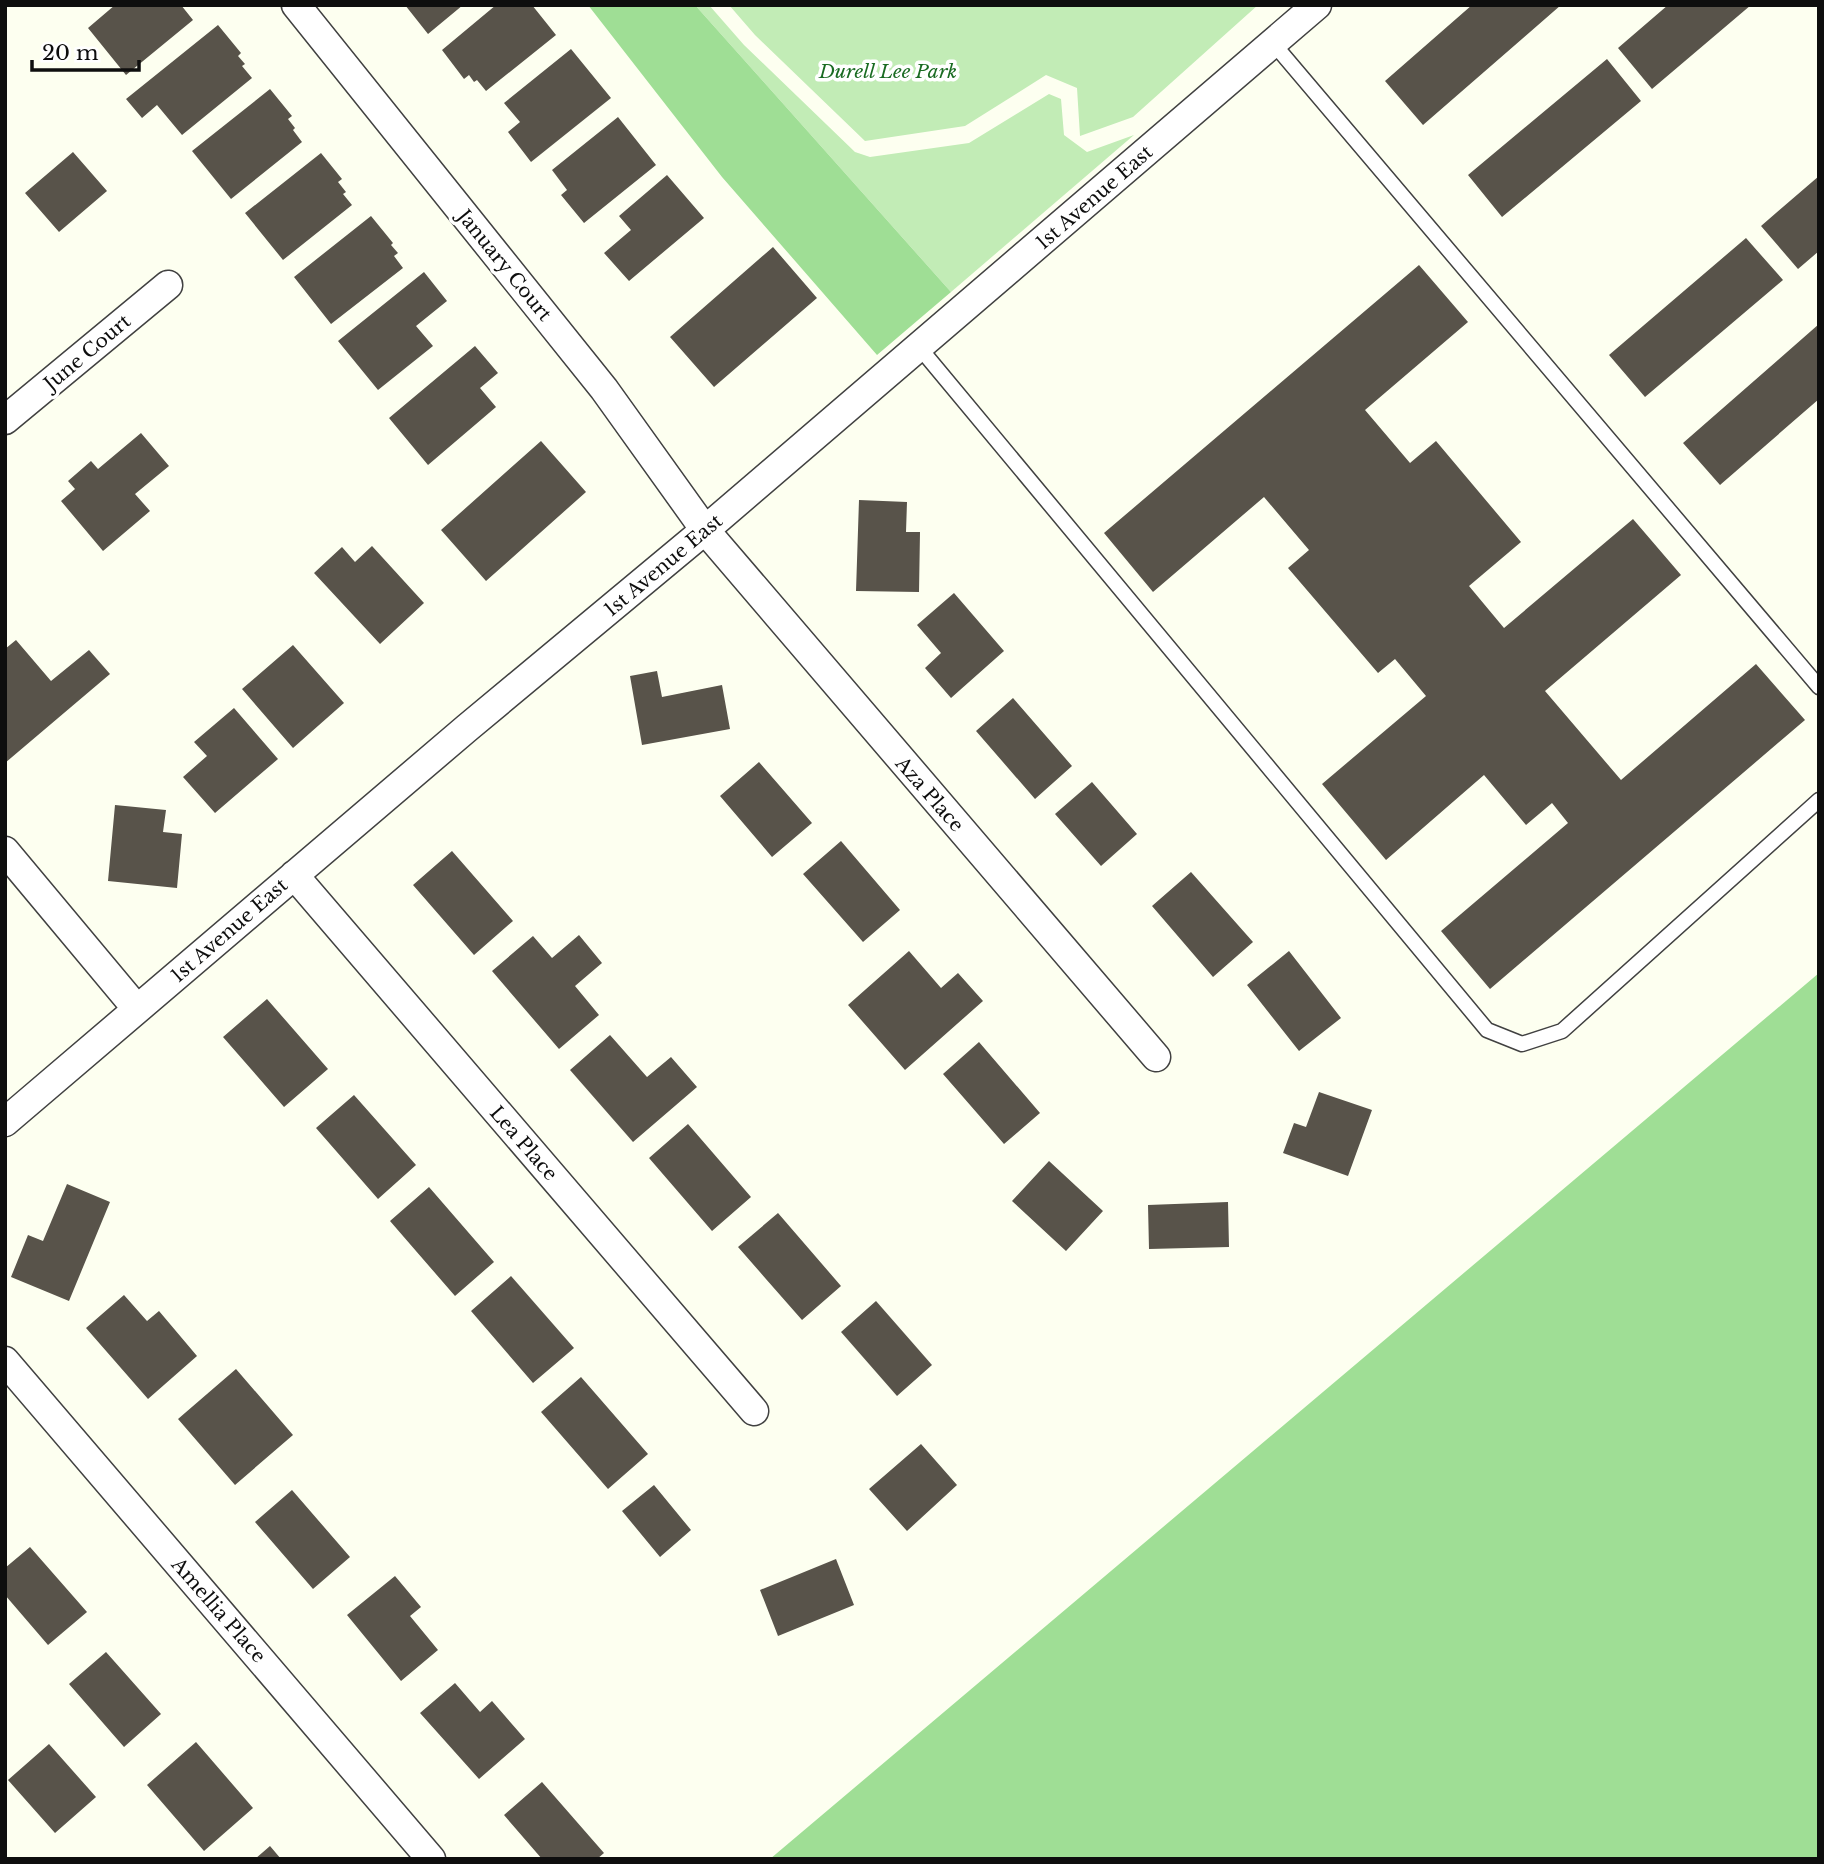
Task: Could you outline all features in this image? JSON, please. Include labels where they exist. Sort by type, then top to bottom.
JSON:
[{"type":"street","name":"January Court","points":[[296,5],[604,389],[705,530]]},
{"type":"street","name":"1st Avenue East","points":[[5,1122],[705,530],[1317,5]]},
{"type":"street","name":"June Court","points":[[5,420],[168,285]]},
{"type":"street","name":"Aza Place","points":[[705,530],[1156,1057]]},
{"type":"street","points":[[5,851],[137,1009]]},
{"type":"street","name":"Lea Place","points":[[294,875],[754,1411]]},
{"type":"street","name":"Amellia Place","points":[[5,1361],[431,1859]]},
{"type":"lane","points":[[1273,43],[1819,687]]},
{"type":"lane","points":[[919,347],[1487,1030],[1522,1044],[1562,1031],[1819,800]]},
{"type":"green space","points":[[588,5],[695,5],[951,292],[877,355],[722,177]]},
{"type":"green space","points":[[695,5],[709,5],[744,45],[855,152],[870,157],[969,143],[1049,94],[1061,99],[1064,135],[1087,152],[1134,135],[951,292]]},
{"type":"green space","name":"Durell Lee Park","points":[[729,5],[1258,5],[1133,117],[1080,136],[1077,88],[1046,75],[965,126],[865,141],[755,35]]},
{"type":"green space","points":[[1819,973],[1819,1859],[770,1859]]},
{"type":"building","points":[[115,5],[181,5],[193,20],[126,75],[88,28]]},
{"type":"building","points":[[405,5],[463,5],[428,34]]},
{"type":"building","points":[[496,5],[532,5],[556,35],[486,91],[469,75],[464,79],[442,50]]},
{"type":"building","points":[[1472,5],[1561,5],[1423,125],[1385,81]]},
{"type":"building","points":[[1668,5],[1751,5],[1652,89],[1618,48]]},
{"type":"building","points":[[218,25],[241,53],[238,56],[245,64],[242,66],[252,78],[182,135],[157,105],[142,118],[126,99]]},
{"type":"building","points":[[571,49],[611,98],[531,162],[508,132],[520,122],[504,103]]},
{"type":"building","points":[[1607,59],[1641,101],[1502,217],[1468,175]]},
{"type":"building","points":[[270,89],[292,116],[288,119],[302,142],[231,199],[192,151]]},
{"type":"building","points":[[618,117],[656,165],[584,223],[561,195],[567,190],[552,170]]},
{"type":"building","points":[[73,152],[107,191],[59,232],[25,193]]},
{"type":"building","points":[[321,153],[342,179],[338,182],[352,205],[283,260],[245,213]]},
{"type":"building","points":[[667,175],[704,218],[629,281],[604,253],[631,230],[619,216]]},
{"type":"building","points":[[1819,176],[1819,251],[1798,269],[1761,226]]},
{"type":"building","points":[[371,216],[393,243],[391,245],[398,253],[394,256],[403,268],[331,324],[294,277]]},
{"type":"building","points":[[1746,238],[1783,280],[1645,397],[1609,355]]},
{"type":"building","points":[[773,247],[817,298],[714,387],[670,337]]},
{"type":"building","points":[[1419,265],[1468,322],[1365,410],[1410,463],[1436,441],[1521,542],[1469,586],[1504,628],[1633,519],[1681,575],[1545,691],[1621,780],[1756,664],[1805,720],[1490,989],[1441,931],[1568,823],[1552,803],[1526,825],[1484,775],[1386,860],[1322,784],[1426,696],[1395,659],[1378,673],[1288,568],[1309,550],[1264,497],[1153,592],[1104,533]]},
{"type":"building","points":[[424,272],[447,301],[416,326],[433,346],[378,390],[338,341]]},
{"type":"building","points":[[1819,324],[1819,399],[1720,485],[1683,443]]},
{"type":"building","points":[[475,346],[498,373],[480,388],[496,407],[428,465],[389,418]]},
{"type":"building","points":[[141,433],[169,466],[135,494],[150,511],[103,551],[61,501],[75,489],[68,481],[91,461],[98,469]]},
{"type":"building","points":[[541,441],[586,492],[486,581],[441,530]]},
{"type":"building","points":[[859,500],[907,502],[906,532],[920,532],[919,592],[856,591]]},
{"type":"building","points":[[372,546],[424,603],[380,644],[314,573],[342,547],[355,562]]},
{"type":"building","points":[[954,593],[1004,651],[951,698],[925,668],[941,653],[917,625]]},
{"type":"building","points":[[16,640],[51,681],[89,650],[110,674],[5,763],[5,649]]},
{"type":"building","points":[[293,645],[344,703],[293,748],[242,689]]},
{"type":"building","points":[[657,671],[662,697],[722,685],[730,729],[642,745],[630,676]]},
{"type":"building","points":[[1013,698],[1072,766],[1035,799],[976,731]]},
{"type":"building","points":[[234,708],[278,759],[215,813],[183,777],[207,756],[194,742]]},
{"type":"building","points":[[759,762],[812,823],[772,857],[720,796]]},
{"type":"building","points":[[1092,782],[1137,834],[1101,866],[1055,814]]},
{"type":"building","points":[[115,805],[166,810],[163,832],[182,834],[177,888],[108,881]]},
{"type":"building","points":[[841,841],[900,910],[863,942],[803,874]]},
{"type":"building","points":[[452,851],[513,921],[474,955],[413,885]]},
{"type":"building","points":[[1191,872],[1253,942],[1213,977],[1152,906]]},
{"type":"building","points":[[579,935],[602,963],[575,986],[599,1015],[559,1049],[492,971],[533,936],[552,958]]},
{"type":"building","points":[[909,951],[941,988],[958,973],[983,1001],[905,1070],[848,1005]]},
{"type":"building","points":[[1289,951],[1341,1018],[1299,1051],[1247,985]]},
{"type":"building","points":[[267,999],[328,1069],[284,1107],[223,1037]]},
{"type":"building","points":[[610,1035],[647,1077],[671,1057],[697,1087],[633,1142],[570,1070]]},
{"type":"building","points":[[979,1042],[1040,1113],[1004,1144],[943,1074]]},
{"type":"building","points":[[1319,1092],[1372,1110],[1348,1176],[1283,1153],[1294,1123],[1306,1127]]},
{"type":"building","points":[[354,1095],[416,1165],[378,1199],[316,1128]]},
{"type":"building","points":[[688,1124],[751,1197],[712,1231],[649,1158]]},
{"type":"building","points":[[1049,1161],[1103,1211],[1066,1251],[1012,1201]]},
{"type":"building","points":[[67,1184],[110,1202],[69,1301],[11,1277],[28,1235],[43,1241]]},
{"type":"building","points":[[429,1187],[494,1262],[455,1296],[390,1221]]},
{"type":"building","points":[[1228,1202],[1229,1247],[1149,1249],[1148,1205]]},
{"type":"building","points":[[778,1213],[841,1286],[802,1320],[738,1247]]},
{"type":"building","points":[[511,1276],[574,1348],[533,1383],[471,1311]]},
{"type":"building","points":[[124,1295],[147,1321],[159,1311],[197,1356],[148,1399],[86,1328]]},
{"type":"building","points":[[876,1301],[932,1365],[897,1396],[841,1332]]},
{"type":"building","points":[[236,1369],[293,1435],[235,1485],[178,1419]]},
{"type":"building","points":[[581,1377],[648,1454],[608,1489],[541,1412]]},
{"type":"building","points":[[921,1444],[957,1485],[907,1531],[869,1489]]},
{"type":"building","points":[[654,1485],[691,1530],[660,1557],[622,1511]]},
{"type":"building","points":[[292,1490],[350,1557],[313,1589],[255,1522]]},
{"type":"building","points":[[30,1547],[87,1612],[48,1645],[5,1595],[5,1568]]},
{"type":"building","points":[[836,1559],[854,1605],[778,1636],[760,1590]]},
{"type":"building","points":[[395,1576],[421,1607],[410,1616],[438,1650],[401,1681],[347,1615]]},
{"type":"building","points":[[106,1652],[161,1714],[124,1747],[69,1684]]},
{"type":"building","points":[[455,1683],[480,1712],[492,1701],[525,1739],[479,1779],[420,1713]]},
{"type":"building","points":[[196,1742],[253,1808],[204,1851],[147,1785]]},
{"type":"building","points":[[49,1744],[96,1797],[55,1833],[8,1780]]},
{"type":"building","points":[[542,1782],[604,1853],[597,1859],[542,1859],[504,1815]]},
{"type":"building","points":[[270,1846],[281,1859],[255,1859]]}]
